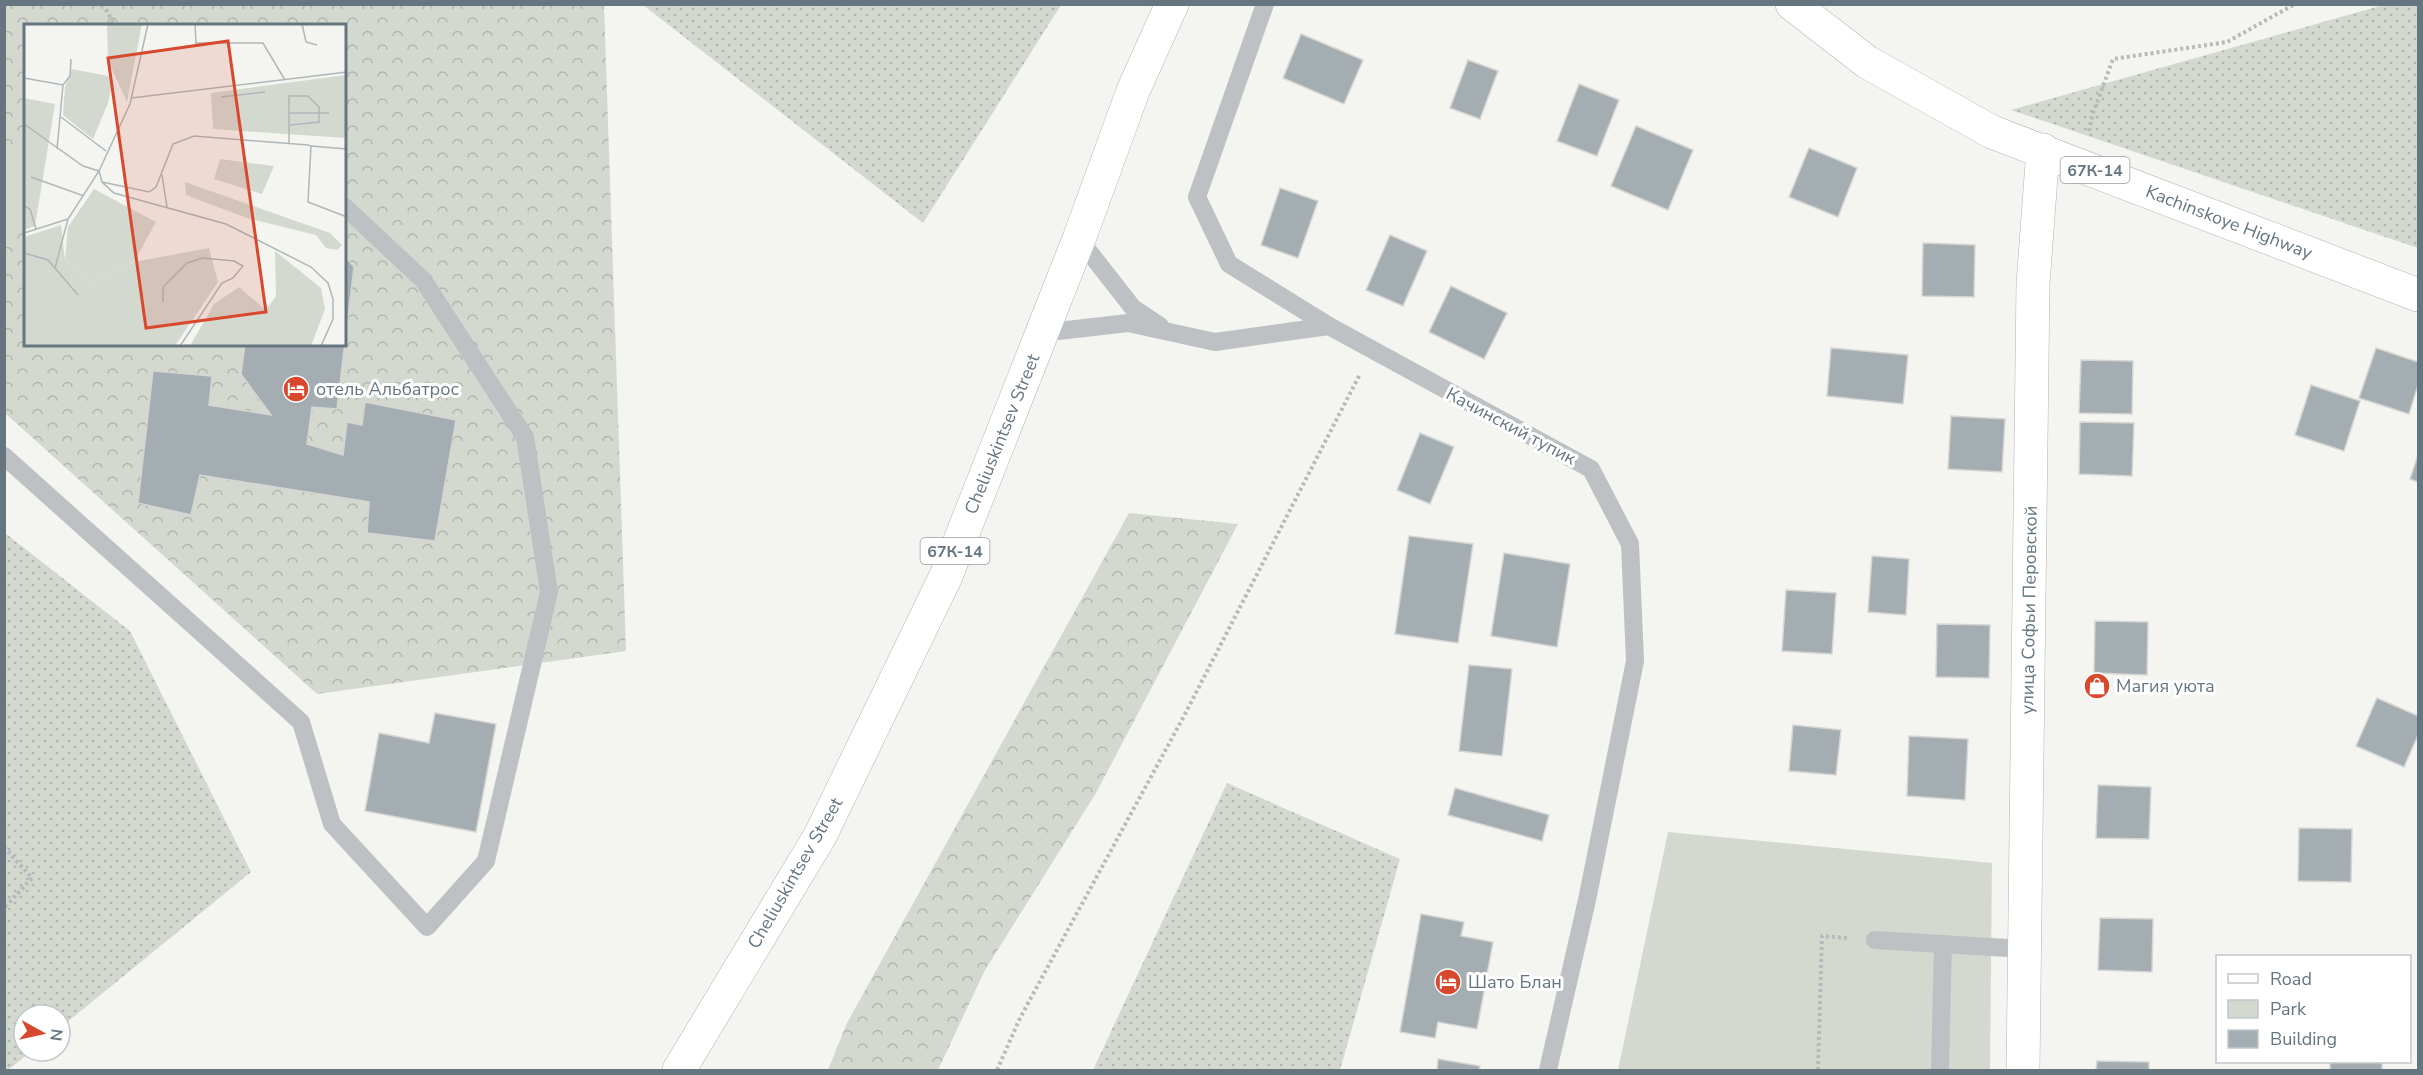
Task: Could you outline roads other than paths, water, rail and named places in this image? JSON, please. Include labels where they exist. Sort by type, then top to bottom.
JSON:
[{"type":"main road","name":"Cheliuskintsev Street","points":[[679,1071],[825,825],[946,576],[1079,238],[1133,92],[1172,4]]},
{"type":"main road","name":"Kachinskoye Highway","points":[[1792,4],[1867,62],[1992,132],[2418,295]]},
{"type":"main road","name":"улица Софьи Перовской","points":[[2023,1071],[2033,284],[2043,150]]},
{"type":"lane","name":"Качинский тупик","points":[[1265,4],[1197,197],[1229,264],[1329,326],[1591,469],[1630,544],[1635,660],[1587,900],[1548,1071]]},
{"type":"lane","points":[[4,456],[301,722],[332,824],[427,927],[486,861],[549,592],[525,437],[423,280],[346,208]]},
{"type":"lane","points":[[1079,238],[1133,308],[1169,332]]},
{"type":"lane","points":[[1041,333],[1128,323],[1215,342],[1329,326]]},
{"type":"lane","points":[[1875,940],[2024,949]]},
{"type":"lane","points":[[1940,1071],[1943,944]]},
{"type":"place","name":"отель Альбатрос","points":[[296,389]]},
{"type":"place","name":"Магия уюта","points":[[2097,686]]},
{"type":"place","name":"Шато Блан","points":[[1448,982]]}]
